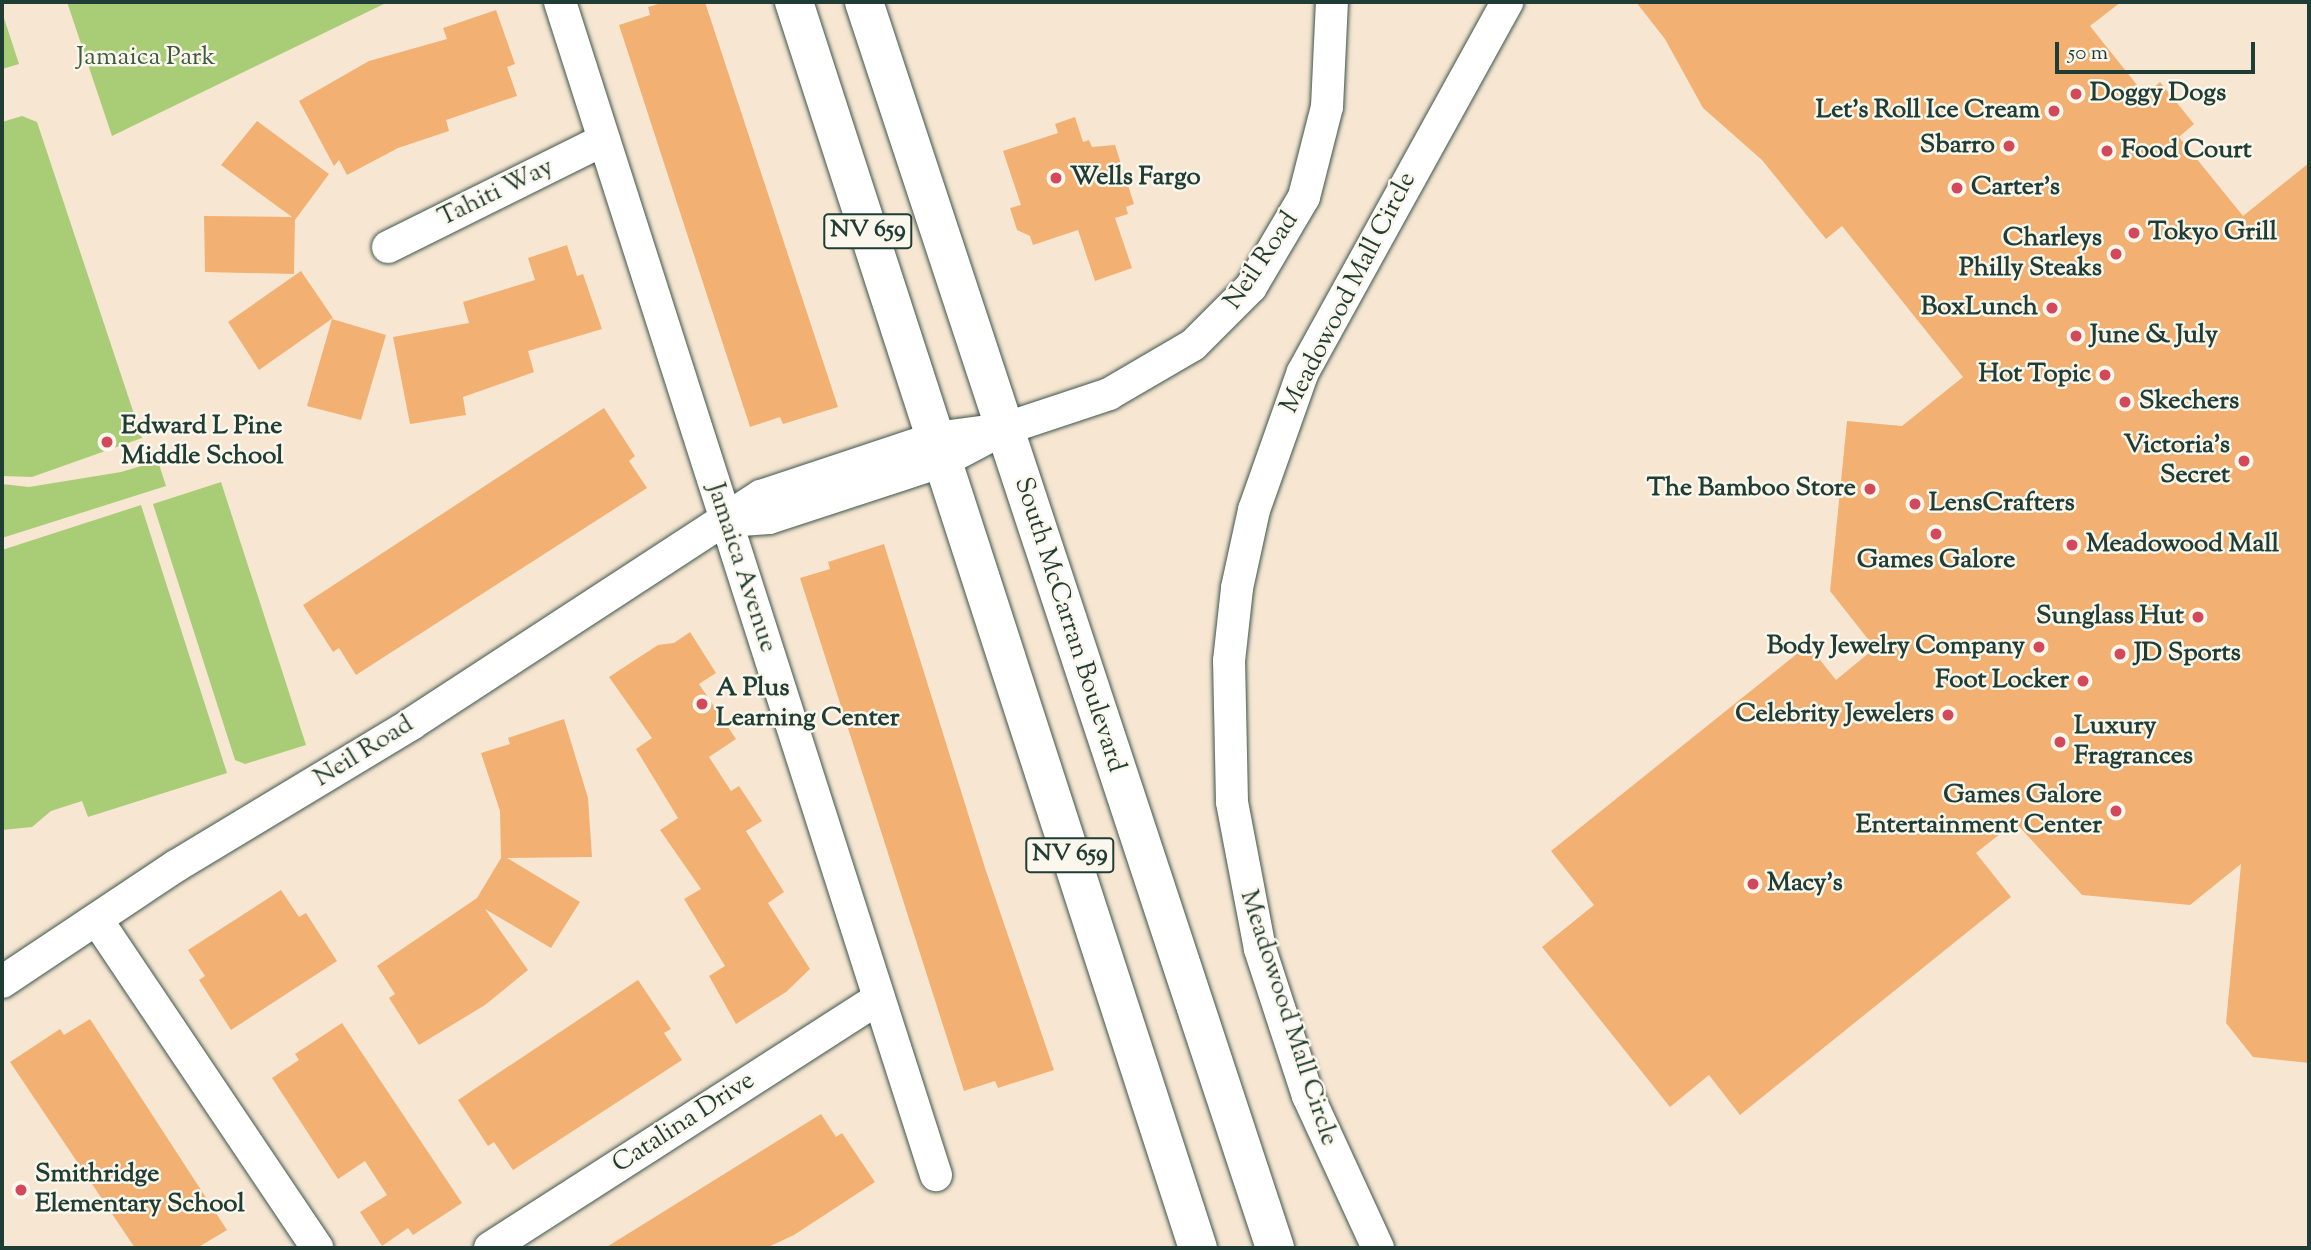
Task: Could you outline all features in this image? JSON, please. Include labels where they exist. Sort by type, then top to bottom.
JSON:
[{"type":"main road","name":"NV 659","points":[[794,2],[1198,1248]]},
{"type":"main road","name":"South McCarran Boulevard","points":[[864,2],[1275,1248]]},
{"type":"street","name":"Jamaica Avenue","points":[[560,2],[936,1175]]},
{"type":"street","name":"Neil Road","points":[[2,982],[216,840],[390,737],[776,489],[939,449],[1109,394],[1151,373],[1193,345],[1251,287],[1304,197],[1318,152],[1328,88],[1332,2]]},
{"type":"street","name":"Meadowood Mall Circle","points":[[1378,1248],[1308,1096],[1261,949],[1232,802],[1229,661],[1237,588],[1254,510],[1303,372],[1507,2]]},
{"type":"street","name":"Tahiti Way","points":[[388,247],[604,140]]},
{"type":"street","points":[[97,920],[317,1248]]},
{"type":"street","name":"Catalina Drive","points":[[490,1248],[879,998]]},
{"type":"green space","name":"Jamaica Park","points":[[67,2],[388,2],[112,136]]},
{"type":"green space","points":[[2,12],[19,64],[2,69]]},
{"type":"green space","points":[[22,116],[37,122],[142,438],[32,477],[2,476],[2,122]]},
{"type":"green space","points":[[158,461],[166,486],[2,538],[2,484],[29,487],[121,472]]},
{"type":"green space","points":[[221,482],[306,745],[245,764],[235,760],[153,504]]},
{"type":"green space","points":[[141,505],[227,773],[88,817],[82,801],[51,811],[32,827],[2,830],[2,550]]},
{"type":"building","points":[[665,2],[705,2],[838,407],[783,424],[780,417],[750,427],[619,25],[650,15],[648,7]]},
{"type":"building","name":"Meadowood Mall","points":[[1636,2],[2121,2],[2090,26],[2145,95],[2160,82],[2194,124],[2179,137],[2243,216],[2309,163],[2309,1063],[2253,1057],[2226,1023],[2241,864],[2190,905],[2082,895],[2015,822],[1976,853],[2011,897],[1740,1115],[1709,1075],[1670,1107],[1542,947],[1594,905],[1551,851],[1808,645],[1836,680],[1875,648],[1830,591],[1847,421],[1902,426],[1963,377],[1842,226],[1826,239],[1762,160],[1703,108],[1665,39]]},
{"type":"building","points":[[496,10],[515,64],[507,67],[517,96],[446,120],[449,131],[398,148],[347,175],[339,160],[334,166],[299,101],[369,61],[447,39],[443,28]]},
{"type":"building","points":[[1075,117],[1083,142],[1089,140],[1092,147],[1115,145],[1134,204],[1126,207],[1128,214],[1115,218],[1132,268],[1095,281],[1078,230],[1033,245],[1030,236],[1017,230],[1010,208],[1021,205],[1003,151],[1058,133],[1055,124]]},
{"type":"building","points":[[257,121],[329,174],[295,220],[294,274],[205,272],[204,216],[292,217],[221,165]]},
{"type":"building","points":[[567,245],[577,276],[583,274],[602,329],[528,351],[534,372],[463,397],[466,415],[410,424],[393,337],[469,323],[463,302],[535,280],[528,258]]},
{"type":"building","points":[[301,271],[333,318],[259,370],[228,322]]},
{"type":"building","points":[[332,319],[386,335],[361,420],[307,406]]},
{"type":"building","points":[[604,408],[635,456],[629,461],[647,488],[356,675],[339,648],[333,652],[303,605]]},
{"type":"building","points":[[884,544],[985,868],[1054,1070],[998,1088],[995,1081],[964,1091],[800,578],[830,569],[828,562]]},
{"type":"building","points":[[690,632],[716,673],[699,684],[736,739],[709,757],[731,791],[739,786],[762,821],[746,831],[784,892],[768,903],[810,969],[786,992],[736,1024],[709,976],[725,966],[684,899],[701,889],[660,830],[678,818],[636,749],[652,738],[609,677],[658,645],[674,643]]},
{"type":"building","points":[[564,719],[588,798],[592,857],[507,858],[580,902],[551,948],[485,909],[528,970],[485,1005],[419,1045],[389,998],[395,994],[377,966],[477,898],[501,858],[500,811],[481,753],[510,744],[508,738]]},
{"type":"building","points":[[281,890],[299,917],[306,913],[337,961],[231,1030],[199,980],[205,976],[188,950]]},
{"type":"building","points":[[638,980],[671,1029],[664,1033],[682,1060],[513,1170],[494,1142],[488,1146],[458,1100]]},
{"type":"building","points":[[90,1019],[227,1230],[197,1248],[135,1248],[10,1062],[60,1029],[64,1035]]},
{"type":"building","points":[[342,1023],[462,1203],[413,1235],[408,1228],[382,1246],[360,1212],[387,1195],[365,1161],[338,1179],[272,1078],[299,1060],[295,1054]]},
{"type":"building","points":[[821,1114],[836,1137],[842,1133],[875,1182],[794,1235],[766,1248],[605,1248]]},
{"type":"place","name":"Doggy Dogs","points":[[2076,94]]},
{"type":"place","name":"Let's Roll Ice Cream","points":[[2054,111]]},
{"type":"place","name":"Sbarro","points":[[2009,146]]},
{"type":"place","name":"Food Court","points":[[2107,151]]},
{"type":"place","name":"Wells Fargo","points":[[1056,178]]},
{"type":"place","name":"Carter's","points":[[1957,188]]},
{"type":"place","name":"Tokyo Grill","points":[[2134,233]]},
{"type":"place","name":"Charleys Philly Steaks","points":[[2116,254]]},
{"type":"place","name":"BoxLunch","points":[[2052,308]]},
{"type":"place","name":"June & July","points":[[2076,336]]},
{"type":"place","name":"Hot Topic","points":[[2105,375]]},
{"type":"place","name":"Skechers","points":[[2125,402]]},
{"type":"place","name":"Edward L Pine Middle School","points":[[107,442]]},
{"type":"place","name":"Victoria's Secret","points":[[2244,461]]},
{"type":"place","name":"The Bamboo Store","points":[[1870,489]]},
{"type":"place","name":"LensCrafters","points":[[1915,504]]},
{"type":"place","name":"Games Galore","points":[[1936,534]]},
{"type":"place","name":"Meadowood Mall","points":[[2072,545]]},
{"type":"place","name":"Sunglass Hut","points":[[2198,617]]},
{"type":"place","name":"Body Jewelry Company","points":[[2039,647]]},
{"type":"place","name":"JD Sports","points":[[2120,654]]},
{"type":"place","name":"Foot Locker","points":[[2083,681]]},
{"type":"place","name":"A Plus Learning Center","points":[[702,704]]},
{"type":"place","name":"Celebrity Jewelers","points":[[1948,715]]},
{"type":"place","name":"Luxury Fragrances","points":[[2060,742]]},
{"type":"place","name":"Games Galore Entertainment Center","points":[[2116,811]]},
{"type":"place","name":"Macy's","points":[[1753,884]]},
{"type":"place","name":"Smithridge Elementary School","points":[[21,1190]]}]
